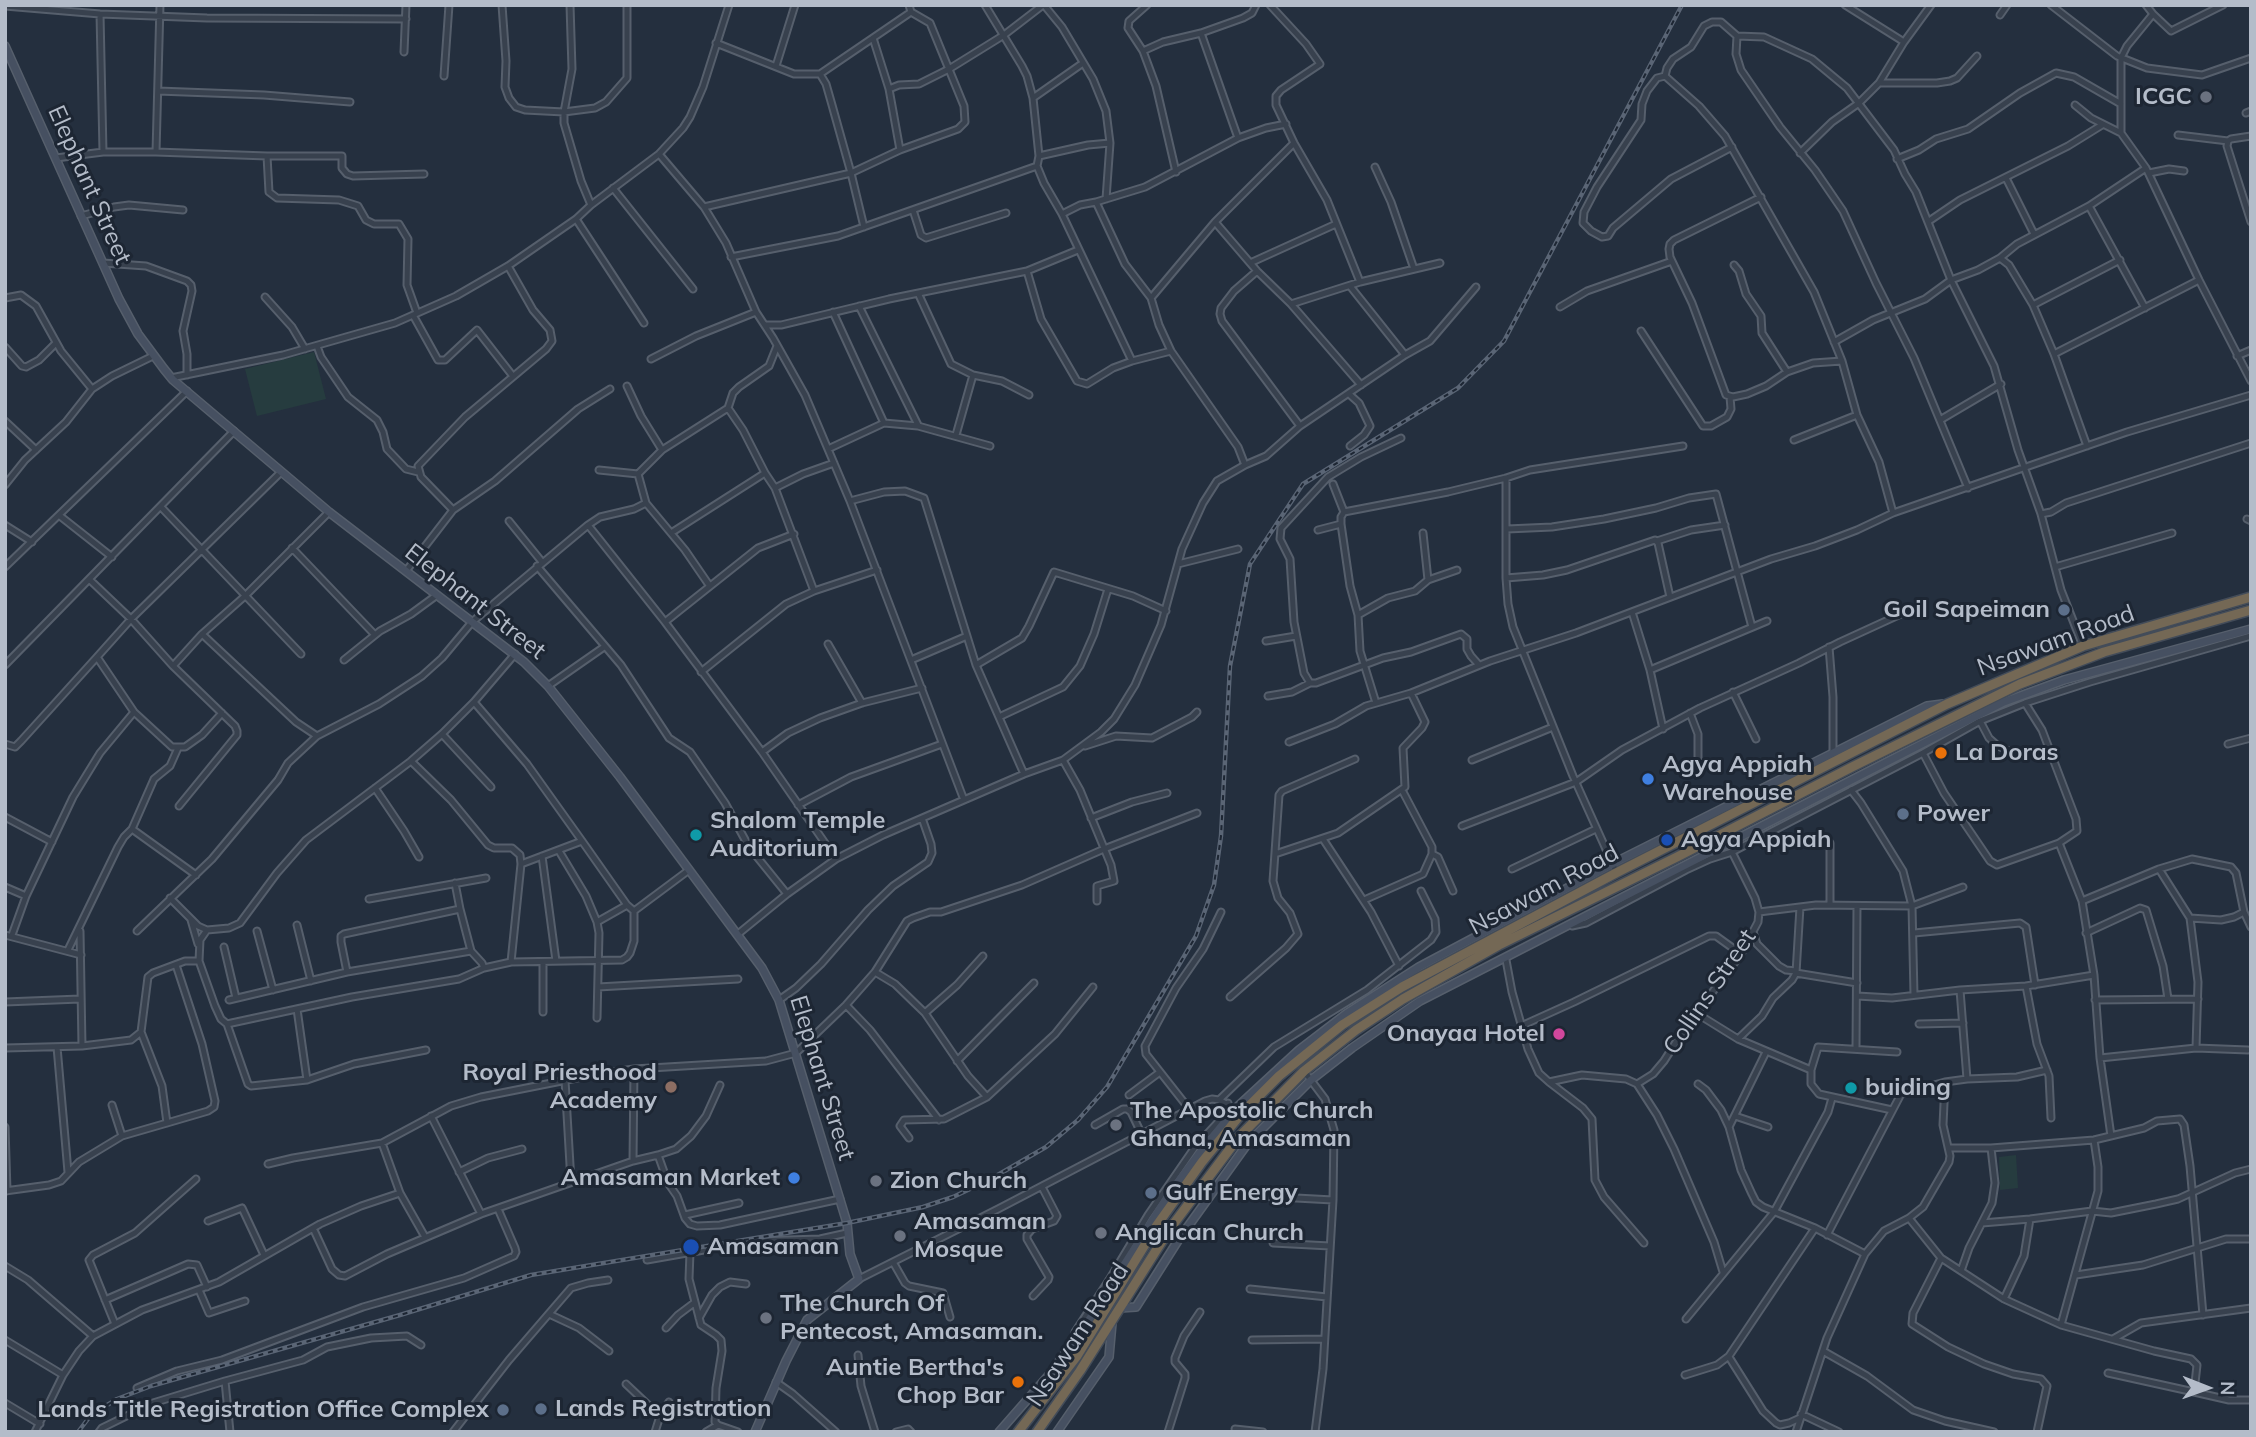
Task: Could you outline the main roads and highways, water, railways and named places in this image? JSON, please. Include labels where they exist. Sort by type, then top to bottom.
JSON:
[{"type":"highway","name":"Nsawam Road","points":[[1018,1432],[1077,1356],[1157,1225],[1238,1112],[1350,1019],[1402,987],[1614,869],[1947,704],[2083,646],[2251,597]]},
{"type":"highway","name":"Nsawam Road","points":[[1037,1432],[1066,1393],[1169,1230],[1238,1139],[1304,1071],[1356,1030],[1403,999],[1499,945],[2020,684],[2104,652],[2251,610]]},
{"type":"main road","name":"Elephant Street","points":[[5,46],[124,310],[153,356],[172,378],[281,472],[329,512],[515,654],[548,686],[620,777],[762,968],[779,1000],[796,1053],[847,1223],[852,1266],[859,1279],[807,1320],[755,1432]]},
{"type":"main road","points":[[1120,1308],[1136,1307],[1179,1239],[1248,1143],[1311,1080],[1420,1000],[2004,702],[2064,680],[2251,629]]},
{"type":"main road","points":[[1614,869],[1927,706],[1947,704]]},
{"type":"main road","points":[[999,1432],[1072,1344],[1171,1191],[1238,1112]]},
{"type":"main road","points":[[1057,1432],[1108,1357],[1113,1320]]},
{"type":"railway","points":[[78,1432],[91,1415],[117,1399],[151,1386],[531,1275],[847,1223],[923,1207],[953,1197],[989,1180],[1046,1147],[1078,1120],[1107,1087],[1196,936],[1214,885],[1221,836],[1230,666],[1250,564],[1303,484],[1458,388],[1504,341],[1682,5]]},
{"type":"place","name":"ICGC","points":[[2206,97]]},
{"type":"place","name":"Goil Sapeiman","points":[[2064,610]]},
{"type":"place","name":"La Doras","points":[[1941,753]]},
{"type":"place","name":"Agya Appiah Warehouse","points":[[1648,779]]},
{"type":"place","name":"Power","points":[[1903,814]]},
{"type":"place","name":"Shalom Temple Auditorium","points":[[696,835]]},
{"type":"place","name":"Agya Appiah","points":[[1667,840]]},
{"type":"place","name":"Onayaa Hotel","points":[[1559,1034]]},
{"type":"place","name":"Royal Priesthood Academy","points":[[671,1087]]},
{"type":"place","name":"buiding","points":[[1851,1088]]},
{"type":"place","name":"The Apostolic Church Ghana, Amasaman","points":[[1116,1125]]},
{"type":"place","name":"Amasaman Market","points":[[794,1178]]},
{"type":"place","name":"Zion Church","points":[[876,1181]]},
{"type":"place","name":"Gulf Energy","points":[[1151,1193]]},
{"type":"place","name":"Anglican Church","points":[[1101,1233]]},
{"type":"place","name":"Amasaman Mosque","points":[[900,1236]]},
{"type":"place","name":"Amasaman","points":[[691,1247]]},
{"type":"place","name":"The Church Of Pentecost, Amasaman.","points":[[766,1318]]},
{"type":"place","name":"Auntie Bertha's Chop Bar","points":[[1018,1382]]},
{"type":"place","name":"Lands Registration","points":[[541,1409]]},
{"type":"place","name":"Lands Title Registration Office Complex","points":[[503,1410]]}]
